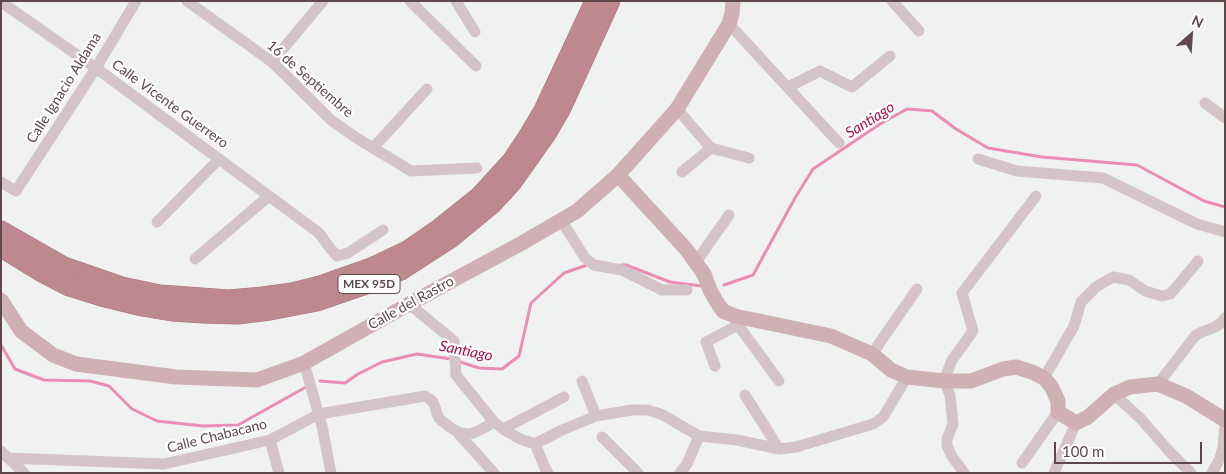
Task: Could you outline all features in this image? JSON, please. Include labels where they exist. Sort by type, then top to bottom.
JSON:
[{"type":"highway","name":"MEX 95D","points":[[1,230],[64,266],[122,286],[160,294],[229,299],[263,296],[292,292],[320,285],[371,267],[407,250],[439,228],[479,196],[511,161],[543,110],[594,1]]},
{"type":"highway","name":"MEX 95D","points":[[1,248],[69,287],[142,307],[172,312],[238,315],[270,311],[317,302],[375,282],[401,271],[452,238],[492,205],[513,182],[547,134],[562,108],[611,1]]},
{"type":"main road","name":"Calle del Rastro","points":[[1,300],[21,330],[53,355],[76,364],[176,377],[257,380],[304,363],[577,211],[618,174],[677,109],[729,24],[733,1]]},
{"type":"main road","points":[[618,174],[680,242],[704,274],[716,301],[724,311],[737,320],[831,336],[872,354],[892,370],[907,377],[944,381],[971,381],[1016,367],[1044,378],[1051,386],[1058,401],[1058,412],[1076,422],[1088,417],[1114,394],[1130,387],[1158,384],[1186,396],[1225,420]]},
{"type":"street","name":"Calle Ignacio Aldama","points":[[1,182],[16,191],[96,68],[136,1]]},
{"type":"street","name":"16 de Septiembre","points":[[187,1],[272,62],[331,120],[411,171],[477,168]]},
{"type":"street","points":[[272,62],[323,1]]},
{"type":"street","points":[[410,1],[476,66]]},
{"type":"street","points":[[456,1],[475,32]]},
{"type":"street","points":[[892,1],[918,31]]},
{"type":"street","name":"Calle Vicente Guerrero","points":[[1,2],[96,68],[319,233],[337,256],[348,253],[382,230]]},
{"type":"street","points":[[729,24],[839,143]]},
{"type":"street","points":[[788,87],[820,71],[852,87],[890,56]]},
{"type":"street","points":[[373,148],[427,89]]},
{"type":"street","points":[[1205,102],[1225,118]]},
{"type":"street","points":[[677,109],[711,148],[749,158]]},
{"type":"street","points":[[682,172],[711,148]]},
{"type":"street","points":[[156,222],[219,159]]},
{"type":"street","points":[[978,159],[1017,171],[1103,178],[1196,224],[1225,232]]},
{"type":"street","points":[[195,259],[269,196]]},
{"type":"street","points":[[964,473],[946,445],[952,424],[950,396],[944,381],[952,360],[973,331],[962,293],[1036,196]]},
{"type":"street","points":[[696,262],[729,215]]},
{"type":"street","points":[[561,220],[585,258],[594,265],[622,270],[662,290],[687,290]]},
{"type":"street","points":[[1044,378],[1074,326],[1082,302],[1096,286],[1112,277],[1129,280],[1145,291],[1162,296],[1170,294],[1198,261]]},
{"type":"street","points":[[872,354],[917,289]]},
{"type":"street","points":[[409,304],[454,341],[456,375],[498,426],[520,439],[535,444],[596,416],[632,410],[647,410],[661,414],[699,436],[737,440],[779,449],[796,447],[873,424],[883,417],[907,377]]},
{"type":"street","points":[[1158,384],[1195,336],[1202,331],[1211,330],[1225,318]]},
{"type":"street","points":[[715,366],[706,342],[737,320],[779,381]]},
{"type":"street","points":[[304,363],[322,426],[331,473]]},
{"type":"street","points":[[582,381],[596,416]]},
{"type":"street","points":[[1114,394],[1142,419],[1168,450],[1191,473]]},
{"type":"street","points":[[745,395],[779,449]]},
{"type":"street","name":"Calle Chabacano","points":[[4,455],[164,464],[270,440],[319,414],[425,396],[432,400],[440,418],[458,433]]},
{"type":"street","points":[[458,433],[476,433],[498,426],[564,397]]},
{"type":"street","points":[[1022,463],[1058,412]]},
{"type":"street","points":[[1054,473],[1076,422]]},
{"type":"street","points":[[1212,473],[1220,458],[1223,447],[1225,424]]},
{"type":"street","points":[[458,433],[494,473]]},
{"type":"street","points":[[680,473],[687,464],[699,436]]},
{"type":"street","points":[[602,437],[638,473]]},
{"type":"street","points":[[270,440],[279,473]]},
{"type":"street","points":[[535,444],[548,473]]},
{"type":"street","points":[[4,455],[24,473]]},
{"type":"waterway","name":"Santiago","points":[[724,285],[753,275],[813,169],[880,124],[907,109],[932,111],[956,129],[988,148],[1042,157],[1137,165],[1204,201],[1225,207]]},
{"type":"waterway","name":"Santiago","points":[[457,361],[479,368],[502,369],[519,356],[531,303],[564,273],[587,265]]},
{"type":"waterway","name":"Santiago","points":[[621,265],[626,265],[670,282],[701,286]]},
{"type":"waterway","name":"Santiago","points":[[1,345],[15,369],[44,380],[90,381],[109,386],[132,409],[157,421],[203,426],[238,425],[306,387]]},
{"type":"waterway","name":"Santiago","points":[[320,381],[345,383],[382,362],[417,354],[451,359]]}]
